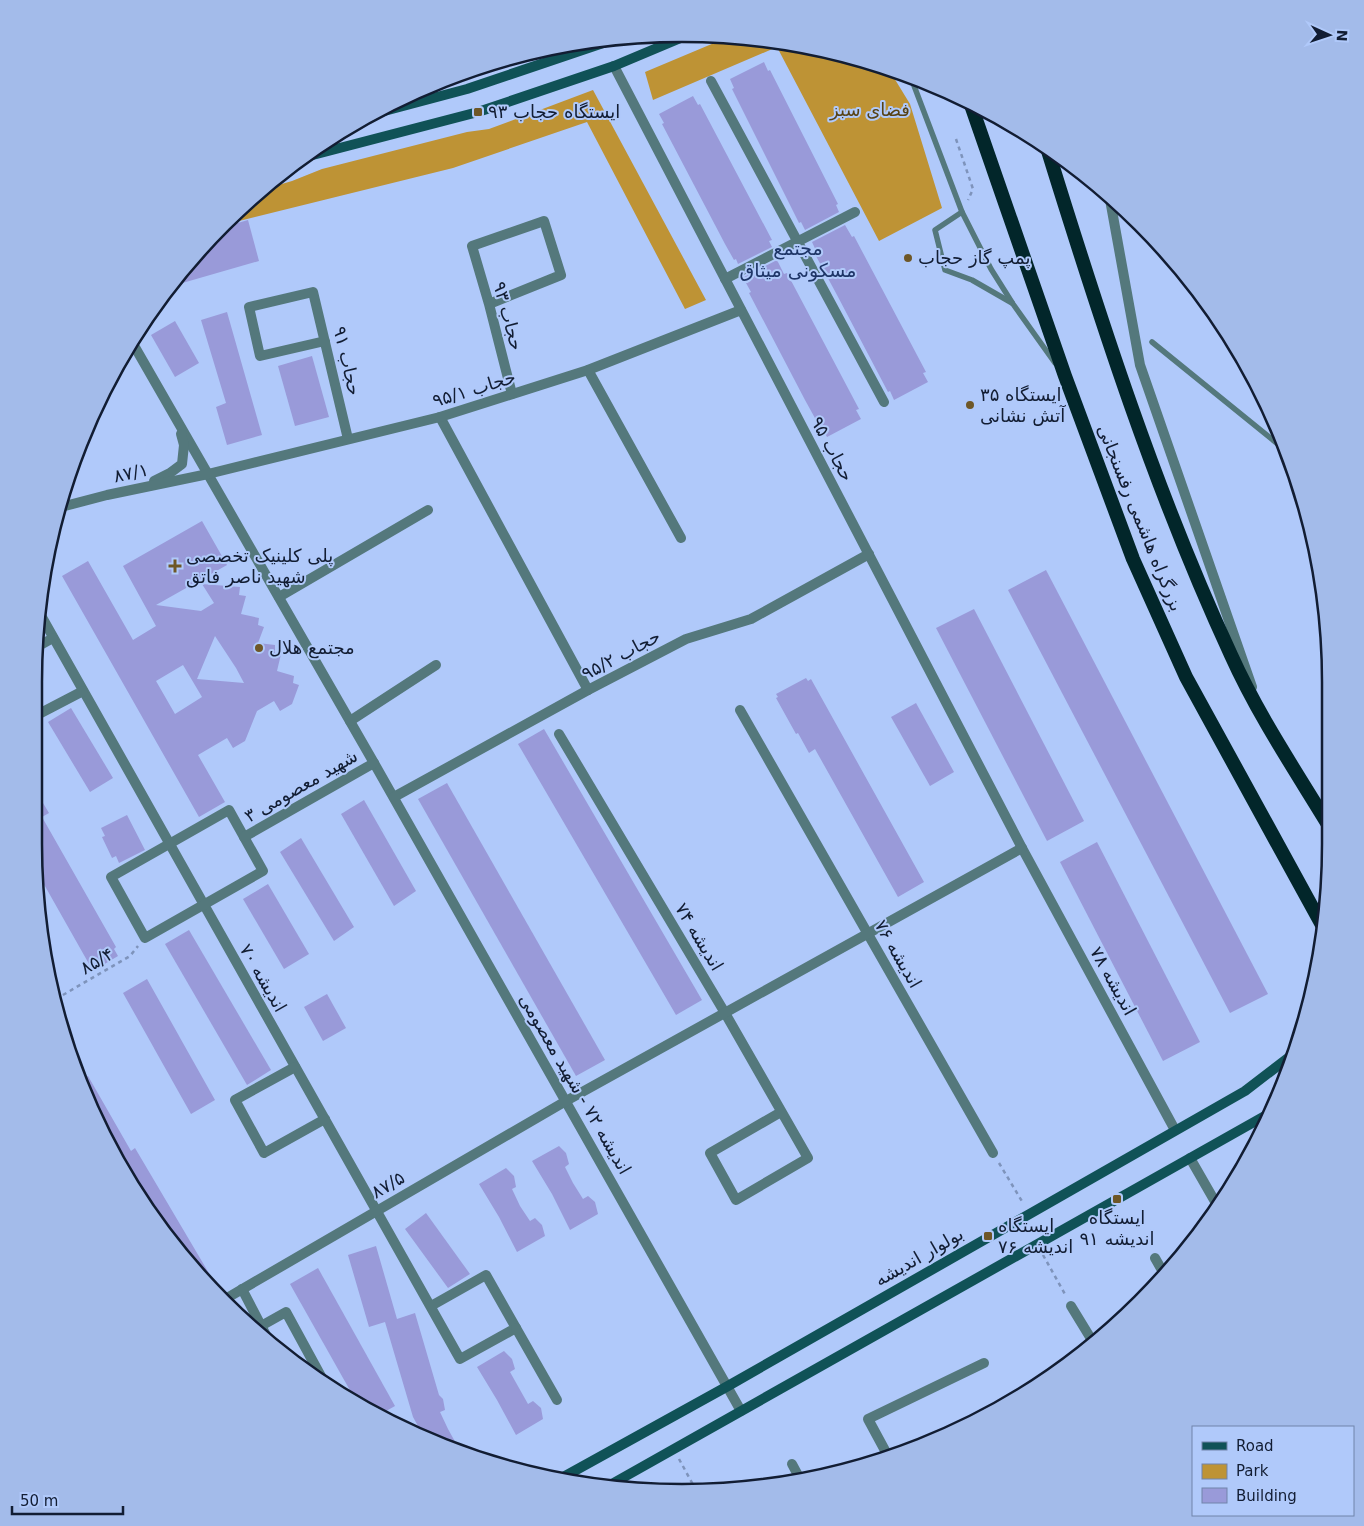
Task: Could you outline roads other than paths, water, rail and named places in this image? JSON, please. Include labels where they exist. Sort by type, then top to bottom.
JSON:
[{"type":"highway","name":"بزرگراه هاشمی رفسنجانی","points":[[974,113],[1065,376],[1133,559],[1186,677],[1317,916]]},
{"type":"highway","name":"بزرگراه هاشمی رفسنجانی","points":[[1051,160],[1114,361],[1181,541],[1231,656],[1263,718],[1322,815]]},
{"type":"main road","points":[[324,152],[478,112],[614,66],[668,43]]},
{"type":"main road","points":[[404,106],[467,89],[578,52]]},
{"type":"main road","name":"بولوار اندیشه","points":[[570,1473],[728,1386],[1245,1091],[1283,1063]]},
{"type":"main road","points":[[619,1480],[1260,1119]]},
{"type":"street","name":"حجاب ۹۵","points":[[614,66],[1022,848]]},
{"type":"street","points":[[711,81],[884,402]]},
{"type":"street","points":[[1112,209],[1140,364],[1263,718]]},
{"type":"street","points":[[725,279],[855,212]]},
{"type":"street","name":"حجاب ۹۳","points":[[489,304],[560,275],[544,221],[472,246],[512,394]]},
{"type":"street","name":"حجاب ۹۱","points":[[325,341],[260,356],[249,307],[313,292],[325,341],[348,439]]},
{"type":"street","name":"حجاب ۹۵/۱","points":[[208,474],[440,417],[588,370],[741,310]]},
{"type":"street","name":"اندیشه ۷۲ - شهید معصومی","points":[[136,349],[394,797],[741,1411]]},
{"type":"street","points":[[588,370],[681,538]]},
{"type":"street","points":[[440,417],[588,690]]},
{"type":"street","points":[[141,488],[170,473],[182,464],[184,445],[178,421]]},
{"type":"street","name":"۸۷/۱","points":[[67,505],[208,474]]},
{"type":"street","points":[[279,597],[428,510]]},
{"type":"street","name":"حجاب ۹۵/۲","points":[[394,797],[588,690],[686,639],[751,619],[869,554]]},
{"type":"street","name":"اندیشه ۷۰","points":[[46,624],[460,1359],[516,1328]]},
{"type":"street","points":[[44,643],[53,638]]},
{"type":"street","points":[[350,721],[436,666]]},
{"type":"street","points":[[42,712],[83,691]]},
{"type":"street","name":"اندیشه ۷۶","points":[[740,710],[993,1153]]},
{"type":"street","name":"اندیشه ۷۴","points":[[559,734],[725,1013],[808,1158],[736,1200],[710,1153],[781,1112]]},
{"type":"street","name":"شهید معصومی ۳","points":[[244,837],[374,763]]},
{"type":"street","points":[[229,810],[244,837],[263,871],[145,938],[112,877],[229,810]]},
{"type":"street","name":"۸۷/۵","points":[[230,1296],[566,1101],[1022,848]]},
{"type":"street","name":"اندیشه ۷۸","points":[[1022,848],[1175,1130]]},
{"type":"street","points":[[295,1067],[235,1100],[264,1153],[325,1119]]},
{"type":"street","points":[[1190,1158],[1214,1199]]},
{"type":"street","points":[[1155,1258],[1161,1268]]},
{"type":"street","points":[[431,1306],[486,1274],[557,1400]]},
{"type":"street","points":[[242,1289],[261,1326]]},
{"type":"street","points":[[1071,1306],[1090,1336]]},
{"type":"street","points":[[261,1326],[286,1312],[317,1368]]},
{"type":"street","points":[[885,1451],[868,1420],[984,1363]]},
{"type":"street","points":[[792,1464],[797,1473]]},
{"type":"lane","points":[[914,86],[962,212],[991,269],[1013,304],[1065,376]]},
{"type":"lane","points":[[962,212],[935,230],[945,270],[972,280],[1013,304]]},
{"type":"lane","points":[[1152,342],[1275,441]]},
{"type":"place","name":"ایستگاه حجاب ۹۳","points":[[478,112]]},
{"type":"place","name":"پمپ گاز حجاب","points":[[908,258]]},
{"type":"place","name":"ایستگاه ۳۵ آتش نشانی","points":[[970,405]]},
{"type":"place","name":"پلی کلینیک تخصصی شهید ناصر فاتق","points":[[175,566]]},
{"type":"place","name":"مجتمع هلال","points":[[259,648]]},
{"type":"place","name":"ایستگاه اندیشه ۹۱","points":[[1117,1199]]},
{"type":"place","name":"ایستگاه اندیشه ۷۶","points":[[988,1236]]},
{"type":"district","name":"مجتمع مسکونی میثاق","points":[[798,259]]},
{"type":"park label","name":"فضای سبز","points":[[870,110]]}]
